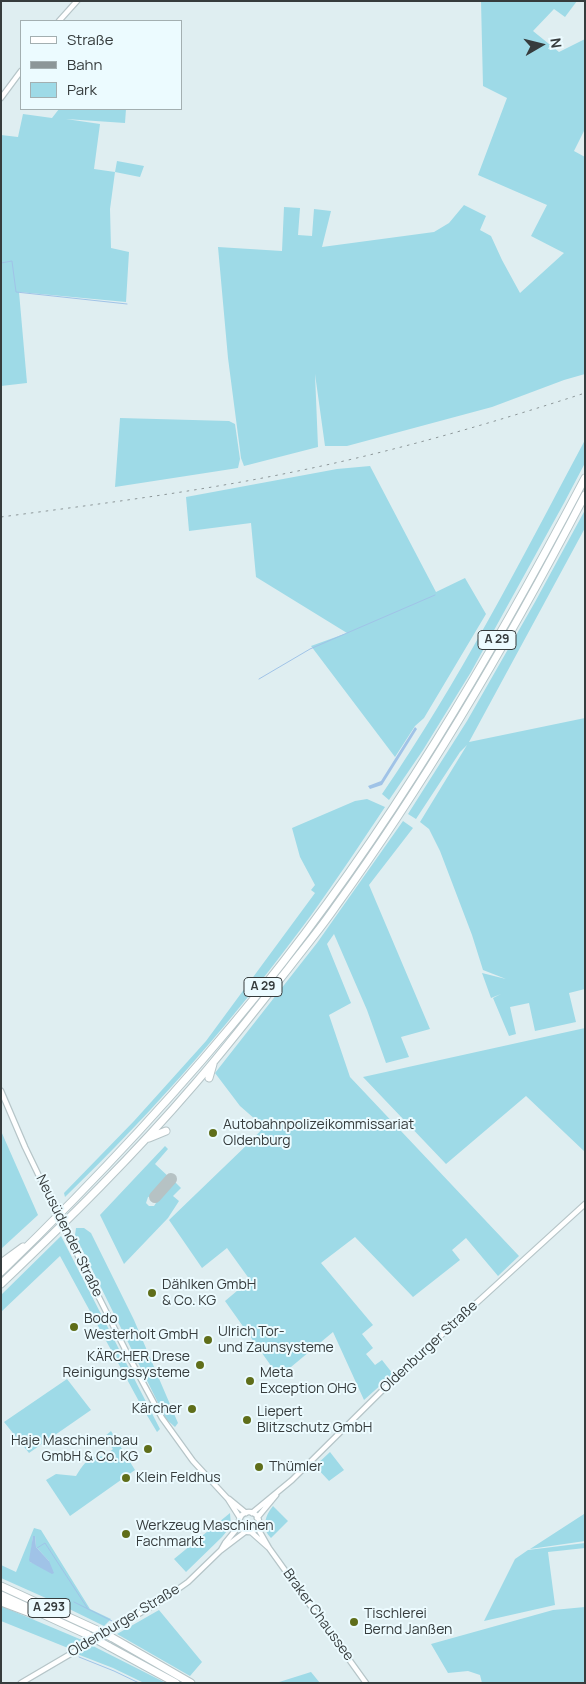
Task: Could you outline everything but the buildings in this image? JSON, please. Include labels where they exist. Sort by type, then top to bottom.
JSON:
[{"type":"highway","name":"A 29","points":[[1,1272],[124,1149],[183,1083],[262,988],[341,884],[401,797],[478,674],[585,478]]},
{"type":"highway","name":"A 29","points":[[1,1284],[142,1142],[215,1059],[336,907],[403,809],[453,730],[515,624],[585,495]]},
{"type":"highway","points":[[209,1078],[215,1059]]},
{"type":"highway","points":[[142,1142],[155,1134],[166,1131]]},
{"type":"highway","points":[[1,1263],[32,1242]]},
{"type":"highway","name":"A 293","points":[[1,1586],[97,1630],[191,1683]]},
{"type":"highway","name":"A 293","points":[[1,1595],[88,1635],[176,1683]]},
{"type":"highway","points":[[1,1602],[60,1621]]},
{"type":"street","points":[[60,20],[77,1]]},
{"type":"street","points":[[1,98],[20,72]]},
{"type":"street","name":"Neusüdender Straße","points":[[1,1092],[69,1238],[164,1422],[192,1461],[228,1499],[246,1513]]},
{"type":"street","name":"Oldenburger Straße","points":[[257,1518],[277,1494],[403,1370],[585,1204]]},
{"type":"street","name":"Oldenburger Straße","points":[[252,1513],[269,1498],[277,1494]]},
{"type":"street","name":"Neusüdender Straße","points":[[228,1499],[240,1518]]},
{"type":"street","points":[[246,1513],[252,1513],[257,1518],[257,1527],[251,1532],[245,1532],[240,1526],[240,1518],[246,1513]]},
{"type":"street","name":"Oldenburger Straße","points":[[220,1551],[224,1543],[240,1526]]},
{"type":"street","name":"Braker Chaussee","points":[[257,1527],[269,1548],[366,1683]]},
{"type":"street","name":"Oldenburger Straße","points":[[21,1683],[164,1599],[245,1532]]},
{"type":"street","name":"Braker Chaussee","points":[[251,1532],[269,1548]]},
{"type":"green space","points":[[481,1],[577,1],[565,17],[554,9],[533,31],[559,52],[585,39],[585,129],[574,151],[585,157],[585,374],[492,407],[347,446],[325,446],[315,374],[318,447],[244,466],[241,458],[228,358],[218,247],[282,251],[284,207],[300,208],[298,235],[312,236],[314,209],[331,211],[322,247],[434,232],[449,223],[464,205],[486,216],[480,230],[491,236],[520,293],[564,253],[531,236],[547,205],[478,175],[507,98],[483,86]]},
{"type":"green space","points":[[58,110],[126,110],[125,123],[66,119],[100,124],[94,169],[115,172],[110,209],[111,248],[129,252],[126,302],[19,292],[27,383],[1,386],[1,135],[18,137],[23,114],[52,118]]},
{"type":"green space","points":[[117,161],[144,166],[140,177],[115,172]]},
{"type":"green space","points":[[120,418],[229,421],[235,424],[240,459],[238,468],[115,487]]},
{"type":"green space","points":[[585,440],[585,463],[564,503],[471,672],[423,750],[389,800],[382,794],[410,752],[463,664]]},
{"type":"green space","points":[[370,466],[436,592],[465,578],[486,614],[424,718],[415,726],[395,757],[311,646],[347,633],[256,577],[251,523],[189,531],[186,497],[337,469]]},
{"type":"green space","points":[[585,510],[585,528],[469,742],[585,718],[585,989],[569,993],[576,1022],[535,1031],[529,1003],[510,1007],[516,1034],[509,1036],[493,998],[501,994],[491,998],[482,973],[506,979],[483,970],[472,935],[440,851],[429,829],[420,822],[467,745],[460,752],[416,819],[408,814],[467,721]]},
{"type":"green space","points":[[367,799],[385,807],[284,952],[195,1061],[65,1197],[64,1193],[134,1121],[206,1041],[315,893],[311,890],[315,885],[300,857],[292,828],[355,801]]},
{"type":"green space","points":[[403,821],[413,828],[369,885],[430,1029],[401,1037],[409,1057],[386,1063],[367,1010],[334,934],[327,944],[351,1003],[329,1015],[350,1077],[519,1256],[498,1276],[466,1238],[452,1250],[460,1260],[413,1297],[355,1237],[321,1263],[373,1325],[362,1334],[373,1348],[366,1354],[375,1365],[382,1360],[393,1374],[364,1400],[333,1332],[279,1377],[225,1301],[250,1280],[227,1248],[202,1268],[169,1220],[264,1127],[240,1106],[215,1073],[317,943]]},
{"type":"green space","points":[[585,1028],[585,1152],[526,1096],[446,1164],[363,1077]]},
{"type":"green space","points":[[1,1131],[38,1215],[1,1249]]},
{"type":"green space","points":[[165,1146],[168,1149],[155,1164],[170,1178],[153,1196],[148,1197],[146,1203],[149,1206],[154,1206],[156,1198],[173,1180],[181,1188],[173,1196],[179,1201],[168,1218],[124,1264],[100,1215]]},
{"type":"green space","points":[[76,1228],[84,1228],[91,1233],[134,1320],[178,1423],[175,1427],[166,1419],[75,1235]]},
{"type":"green space","points":[[61,1236],[160,1429],[157,1432],[60,1256],[1,1312],[1,1295]]},
{"type":"green space","points":[[67,1379],[91,1410],[29,1453],[4,1422]]},
{"type":"green space","points":[[111,1431],[135,1470],[70,1516],[46,1480],[56,1474],[76,1476],[90,1459],[104,1457],[113,1449],[104,1437]]},
{"type":"green space","points":[[330,1452],[344,1470],[329,1481],[315,1466]]},
{"type":"green space","points":[[273,1506],[288,1521],[271,1538],[266,1530],[265,1522]]},
{"type":"green space","points":[[230,1513],[231,1526],[186,1572],[174,1559]]},
{"type":"green space","points":[[584,1514],[585,1541],[530,1549]]},
{"type":"green space","points":[[34,1528],[41,1530],[90,1609],[111,1619],[104,1626],[1,1578],[1,1565],[16,1572]],"holes":[[[33,1536],[35,1536],[36,1547],[49,1561],[35,1564],[30,1562]]]},
{"type":"green space","points":[[585,1543],[585,1548],[548,1552],[555,1605],[484,1621],[515,1559],[528,1550]]},
{"type":"green space","points":[[1,1606],[82,1640],[68,1648],[1,1621]]},
{"type":"green space","points":[[585,1607],[585,1683],[482,1683],[480,1675],[468,1671],[448,1673],[431,1644],[553,1610]]},
{"type":"green space","points":[[159,1610],[202,1662],[190,1676],[117,1634]]},
{"type":"green space","points":[[91,1645],[166,1683],[144,1683],[77,1654]]},
{"type":"green space","points":[[311,1672],[320,1683],[276,1683]]},
{"type":"shaded area","points":[[415,727],[417,729],[382,785],[370,789],[368,786],[381,781]]},
{"type":"shaded area","points":[[33,1536],[35,1536],[36,1547],[49,1561],[54,1573],[52,1574],[30,1562]]},
{"type":"waterway","points":[[1,263],[12,261],[16,292],[127,304]]},
{"type":"waterway","points":[[259,679],[310,649],[435,595]]},
{"type":"waterway","points":[[37,1548],[45,1543],[88,1609]]},
{"type":"waterway","points":[[74,1602],[112,1621]]},
{"type":"waterway","points":[[79,1657],[139,1683]]},
{"type":"taxiway","points":[[155,1197],[171,1179]]},
{"type":"railway","points":[[1,517],[184,492],[293,472],[367,456],[440,437],[585,393]]},
{"type":"place","name":"Autobahnpolizeikommissariat Oldenburg","points":[[213,1133]]},
{"type":"place","name":"Dählken GmbH & Co. KG","points":[[152,1293]]},
{"type":"place","name":"Bodo Westerholt GmbH","points":[[74,1327]]},
{"type":"place","name":"Ulrich Tor- und Zaunsysteme","points":[[208,1340]]},
{"type":"place","name":"KÄRCHER Drese Reinigungssysteme","points":[[200,1365]]},
{"type":"place","name":"Meta Exception OHG","points":[[250,1381]]},
{"type":"place","name":"Kärcher","points":[[192,1409]]},
{"type":"place","name":"Liepert Blitzschutz GmbH","points":[[247,1420]]},
{"type":"place","name":"Haje Maschinenbau GmbH & Co. KG","points":[[148,1449]]},
{"type":"place","name":"Thümler","points":[[259,1467]]},
{"type":"place","name":"Klein Feldhus","points":[[126,1478]]},
{"type":"place","name":"Werkzeug Maschinen Fachmarkt","points":[[126,1534]]},
{"type":"place","name":"Tischlerei Bernd Janßen","points":[[354,1622]]}]
